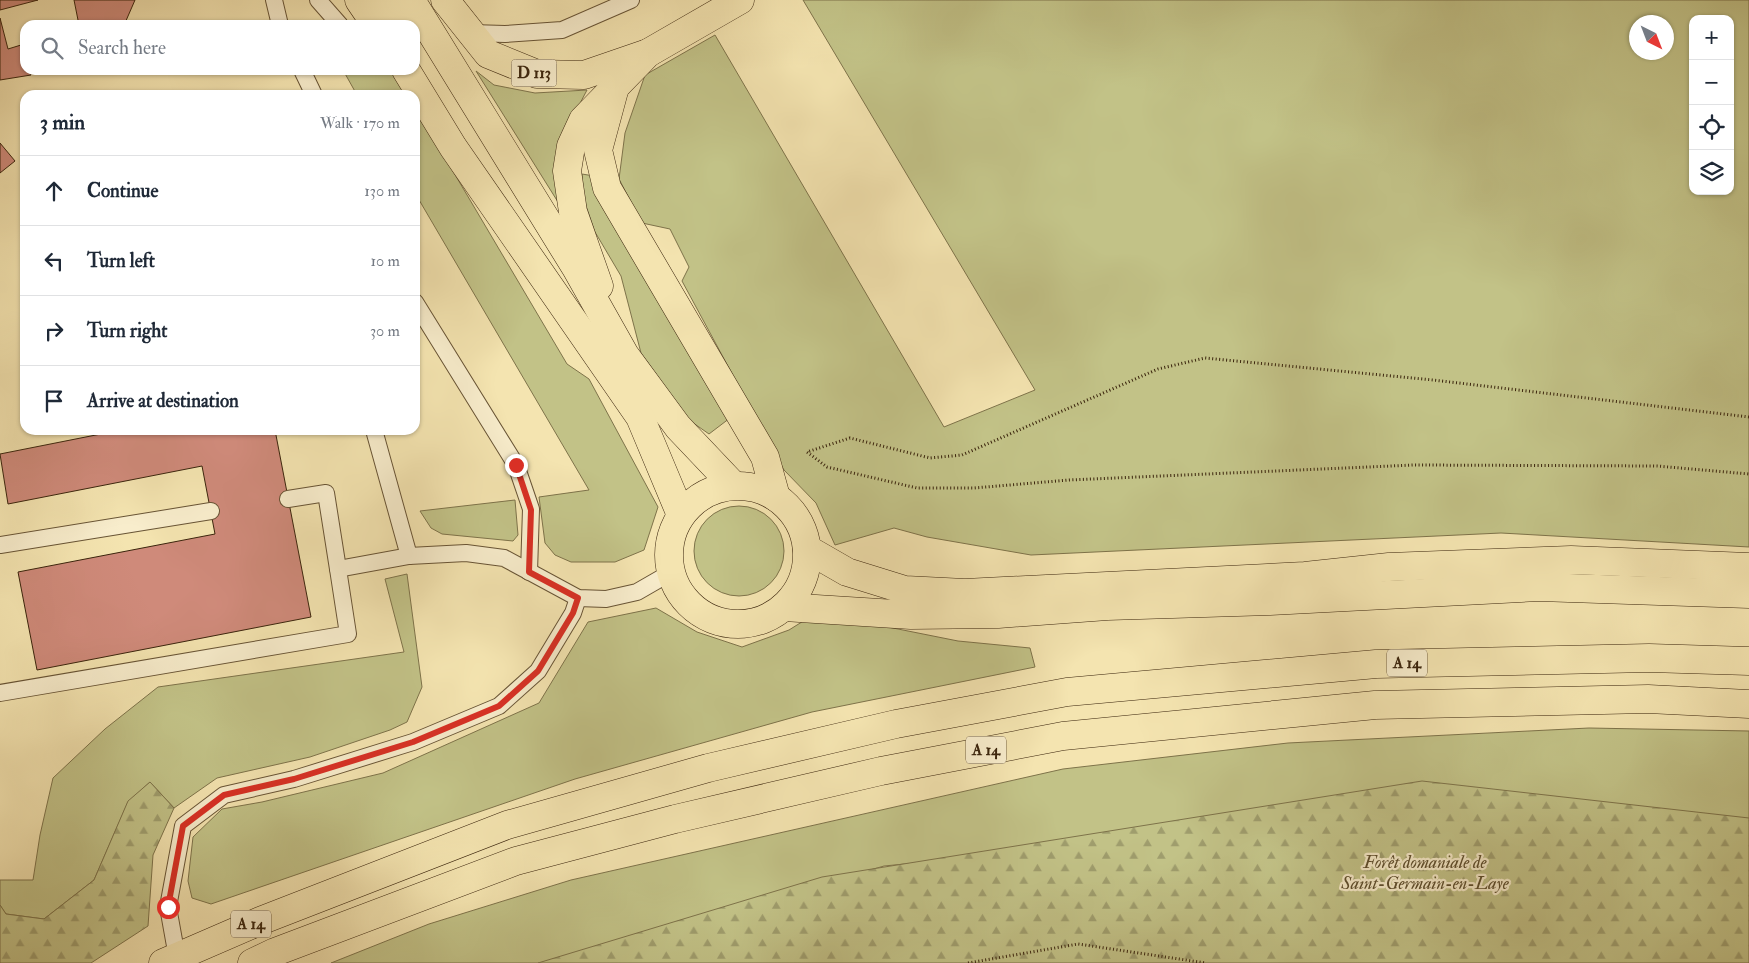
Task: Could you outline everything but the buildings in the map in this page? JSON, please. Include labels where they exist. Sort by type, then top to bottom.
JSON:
[{"type":"main road","points":[[359,0],[373,20]]},
{"type":"main road","points":[[389,0],[402,20]]},
{"type":"main road","points":[[410,0],[576,268],[625,355],[678,427],[733,486]]},
{"type":"main road","name":"D 113","points":[[445,0],[488,54],[537,74],[584,75],[648,52],[740,0]]},
{"type":"main road","points":[[420,49],[475,135],[606,355],[640,417],[681,515]]},
{"type":"main road","points":[[616,339],[589,253],[573,212],[567,171],[571,146],[583,120],[648,52]]},
{"type":"main road","points":[[409,75],[418,90]]},
{"type":"main road","points":[[615,87],[598,150],[607,188],[765,457],[776,496]]},
{"type":"main road","points":[[420,93],[453,147],[640,417]]},
{"type":"main road","points":[[733,486],[748,486],[776,496],[788,506],[797,518],[802,528],[807,549],[805,573],[795,594],[784,607],[769,617],[752,623],[735,624],[716,621],[700,614],[677,589],[670,573],[668,559],[669,544],[681,515],[692,503],[706,493],[733,486]]},
{"type":"main road","points":[[807,549],[847,572],[904,590],[964,593],[1305,576],[1389,567],[1571,560],[1749,568]]},
{"type":"main road","points":[[784,607],[911,615],[998,614],[1107,606],[1270,601],[1539,587],[1749,594]]},
{"type":"main road","name":"A 14","points":[[170,960],[260,921],[507,825],[708,768],[896,724],[1067,692],[1376,664],[1649,658],[1749,662]]},
{"type":"main road","name":"A 14","points":[[252,963],[276,952],[516,861],[676,819],[881,771],[1063,736],[1375,705],[1648,699],[1749,704]]},
{"type":"lane","points":[[274,0],[279,20]]},
{"type":"lane","points":[[318,0],[336,20]]},
{"type":"lane","points":[[471,33],[505,34],[562,30],[631,0]]},
{"type":"lane","points":[[304,75],[312,90]]},
{"type":"lane","points":[[420,310],[516,465],[531,510],[529,572]]},
{"type":"lane","points":[[375,435],[409,556]]},
{"type":"lane","points":[[0,693],[348,634],[326,493],[288,499]]},
{"type":"lane","points":[[0,545],[211,511]]},
{"type":"lane","points":[[338,569],[409,556],[466,553],[504,558],[578,598],[606,599],[637,592],[670,573]]},
{"type":"lane","points":[[170,960],[168,907],[183,826],[224,795],[294,779],[413,742],[499,706],[538,671],[573,613],[578,598]]},
{"type":"path","points":[[1749,417],[1433,380],[1205,358],[1158,369],[962,455],[930,458],[850,438],[807,452],[827,467],[918,488],[974,488],[1069,480],[1414,465],[1657,466],[1749,474]]},
{"type":"path","points":[[968,963],[1078,944],[1206,963]]},
{"type":"green space","points":[[803,0],[1749,0],[1749,547],[1501,533],[1031,555],[927,537],[894,528],[835,545],[816,503],[784,470],[682,281],[689,267],[670,229],[642,223],[619,179],[625,133],[645,75],[715,35],[944,427],[1035,390]]},
{"type":"green space","points":[[476,71],[494,85],[535,93],[587,90],[566,130],[563,210]]},
{"type":"green space","points":[[346,75],[396,75],[405,90],[354,90]]},
{"type":"green space","points":[[420,115],[567,364],[589,379],[658,507],[644,550],[615,562],[571,562],[555,555],[545,543],[539,497],[589,490],[420,202]]},
{"type":"green space","points":[[582,174],[594,176],[730,418],[709,434],[689,420],[641,353],[621,276],[595,232],[582,194]]},
{"type":"green space","points":[[515,500],[518,535],[513,541],[442,534],[431,528],[420,511]]},
{"type":"green space","points":[[739,506],[756,509],[771,519],[781,534],[784,551],[781,568],[771,583],[756,593],[739,596],[722,593],[707,583],[697,568],[694,551],[697,534],[707,519],[722,509]]},
{"type":"green space","points":[[407,574],[422,687],[407,722],[390,730],[310,757],[217,778],[174,808],[150,782],[128,802],[94,880],[44,919],[6,914],[0,905],[0,880],[33,880],[40,835],[53,778],[105,729],[158,687],[404,652],[385,579]]},
{"type":"green space","points":[[656,608],[697,632],[742,647],[789,630],[805,620],[853,620],[958,641],[1030,648],[1035,667],[812,712],[575,779],[211,904],[192,898],[188,881],[193,837],[222,809],[262,802],[383,773],[539,703],[588,622]]},
{"type":"green space","points":[[1589,728],[1749,731],[1749,834],[1018,853],[884,866],[551,963],[331,963],[429,924],[571,880],[1063,769],[1288,743]]},
{"type":"green space","name":"Forêt domaniale de Saint-Germain-en-Laye","points":[[1422,781],[1749,818],[1749,963],[538,963],[822,877]]},
{"type":"green space","points":[[150,782],[174,808],[153,855],[148,926],[91,963],[0,963],[0,905],[6,914],[44,919],[94,880],[128,801]]},
{"type":"route","points":[[168,907],[183,826],[224,795],[294,779],[413,742],[499,706],[538,671],[573,613],[578,598],[529,572],[531,510],[516,465]]}]
